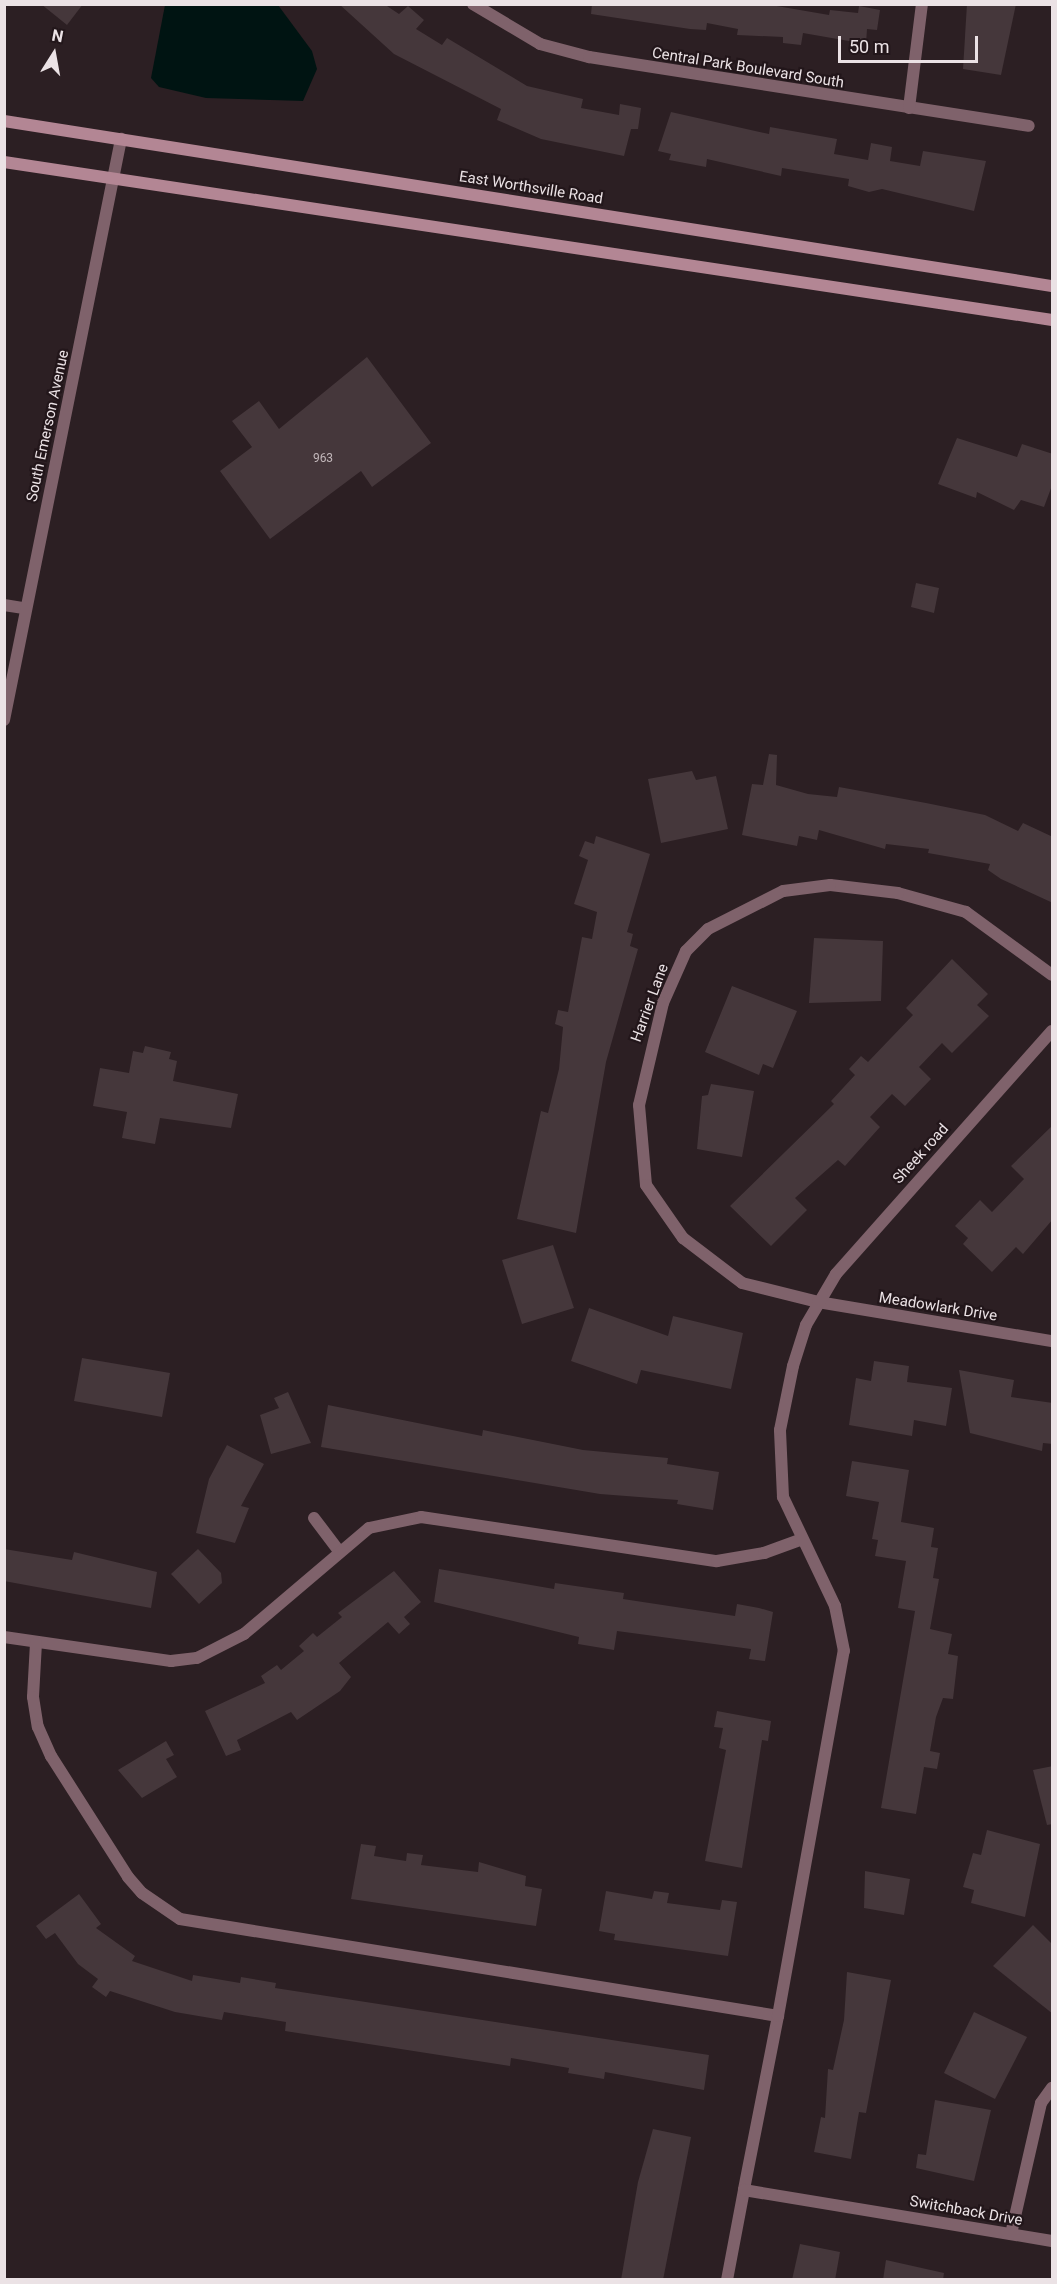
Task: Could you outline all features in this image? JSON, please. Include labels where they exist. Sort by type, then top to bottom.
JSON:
[{"type":"main road","name":"East Worthsville Road","points":[[4,122],[1053,286]]},
{"type":"main road","points":[[4,162],[1053,320]]},
{"type":"street","name":"Central Park Boulevard South","points":[[474,4],[519,34],[565,52],[1029,126]]},
{"type":"street","points":[[909,108],[922,4]]},
{"type":"street","name":"South Emerson Avenue","points":[[4,720],[24,608],[121,139]]},
{"type":"street","points":[[4,605],[24,608]]},
{"type":"street","name":"Harrier Lane","points":[[818,1302],[742,1282],[712,1263],[683,1238],[646,1185],[639,1105],[646,1056],[686,951],[708,928],[758,901],[783,891],[830,885],[898,893],[966,912],[1053,975]]},
{"type":"street","name":"Sheek road","points":[[727,2280],[778,2016],[844,1650],[835,1606],[800,1540],[783,1497],[780,1430],[793,1366],[818,1302],[853,1254],[1053,1031]]},
{"type":"street","name":"Meadowlark Drive","points":[[818,1302],[1053,1341]]},
{"type":"street","points":[[4,1638],[171,1661],[197,1658],[244,1634],[338,1550],[369,1528],[421,1516],[717,1561],[764,1553],[800,1540]]},
{"type":"street","points":[[314,1518],[338,1550]]},
{"type":"street","points":[[36,1642],[33,1697],[38,1727],[51,1756],[128,1877],[142,1893],[180,1919],[778,2016]]},
{"type":"street","points":[[1011,2234],[1041,2103],[1053,2088]]},
{"type":"street","name":"Switchback Drive","points":[[744,2190],[1053,2241]]},
{"type":"shaded area","points":[[165,5],[278,5],[312,51],[317,69],[303,101],[206,98],[159,87],[151,78]]},
{"type":"building","points":[[41,4],[83,4],[67,25]]},
{"type":"building","points":[[339,4],[384,4],[399,14],[408,6],[424,20],[416,29],[442,45],[447,38],[527,86],[583,99],[581,108],[619,115],[620,104],[641,108],[638,129],[631,129],[624,156],[541,139],[497,120],[501,109],[394,54]]},
{"type":"building","points":[[592,4],[765,4],[829,15],[830,10],[858,13],[859,6],[880,10],[877,30],[867,29],[866,44],[803,33],[801,45],[783,43],[783,37],[737,35],[738,29],[707,23],[706,30],[690,29],[591,14]]},
{"type":"building","points":[[967,4],[1016,4],[1001,75],[963,69]]},
{"type":"building","points":[[671,112],[769,134],[770,127],[837,139],[834,154],[868,160],[871,143],[892,147],[890,161],[920,166],[923,151],[986,161],[974,211],[882,189],[869,192],[848,186],[849,179],[782,168],[781,176],[707,159],[706,167],[669,160],[671,154],[658,151]]},
{"type":"building","points":[[367,357],[431,443],[372,487],[361,471],[270,539],[220,471],[252,447],[232,421],[259,401],[279,429]]},
{"type":"building","points":[[957,438],[1017,457],[1022,444],[1053,454],[1053,483],[1044,507],[1021,500],[1014,510],[977,492],[976,498],[938,484]]},
{"type":"building","points":[[916,583],[939,588],[934,613],[911,607]]},
{"type":"building","points":[[769,754],[777,755],[776,785],[808,794],[837,797],[839,787],[926,803],[985,815],[1018,831],[1023,823],[1053,837],[1053,903],[1001,879],[988,870],[990,864],[928,853],[929,849],[886,844],[885,849],[819,830],[817,840],[799,836],[797,846],[742,835],[752,784],[763,785]]},
{"type":"building","points":[[692,771],[696,780],[716,776],[728,829],[661,843],[648,779]]},
{"type":"building","points":[[596,836],[650,854],[627,932],[633,934],[630,946],[638,949],[606,1062],[576,1233],[517,1219],[541,1111],[548,1113],[559,1069],[563,1027],[555,1024],[558,1010],[568,1012],[582,937],[592,939],[597,912],[574,904],[588,860],[579,856],[585,841],[594,844]]},
{"type":"building","points":[[814,938],[883,941],[881,1001],[809,1003]]},
{"type":"building","points":[[952,959],[988,994],[977,1005],[989,1016],[952,1053],[942,1043],[919,1067],[931,1079],[905,1106],[892,1094],[870,1117],[880,1127],[845,1166],[838,1160],[795,1198],[807,1210],[771,1246],[730,1206],[834,1104],[831,1101],[855,1075],[849,1069],[861,1056],[868,1062],[913,1015],[906,1008]]},
{"type":"building","points":[[732,986],[797,1011],[773,1068],[763,1064],[759,1075],[705,1052]]},
{"type":"building","points":[[145,1046],[171,1052],[169,1059],[177,1061],[173,1081],[238,1094],[231,1128],[160,1118],[155,1144],[122,1138],[127,1112],[93,1106],[100,1068],[129,1073],[133,1051],[143,1053]]},
{"type":"building","points":[[711,1084],[754,1091],[742,1157],[697,1149],[702,1096],[708,1095]]},
{"type":"building","points":[[1053,1125],[1053,1219],[1023,1254],[1016,1247],[992,1272],[963,1244],[968,1238],[955,1226],[980,1200],[992,1212],[1024,1179],[1011,1166]]},
{"type":"building","points":[[553,1245],[574,1308],[522,1324],[502,1260]]},
{"type":"building","points":[[589,1308],[668,1336],[673,1316],[743,1333],[731,1389],[641,1370],[637,1384],[571,1361]]},
{"type":"building","points":[[82,1358],[170,1373],[162,1417],[74,1401]]},
{"type":"building","points":[[874,1361],[909,1366],[907,1382],[952,1388],[946,1426],[914,1420],[912,1436],[849,1425],[856,1378],[871,1381]]},
{"type":"building","points":[[959,1370],[1014,1380],[1011,1397],[1053,1403],[1053,1444],[1043,1443],[1042,1451],[970,1433]]},
{"type":"building","points":[[288,1392],[311,1443],[271,1454],[260,1415],[279,1408],[274,1398]]},
{"type":"building","points":[[328,1405],[482,1436],[483,1430],[583,1450],[668,1458],[667,1464],[719,1472],[713,1510],[677,1504],[678,1500],[600,1494],[321,1447]]},
{"type":"building","points":[[227,1445],[264,1464],[241,1506],[249,1508],[235,1543],[196,1533],[209,1479]]},
{"type":"building","points":[[852,1461],[909,1470],[901,1522],[934,1528],[931,1547],[938,1548],[933,1578],[939,1579],[930,1629],[952,1634],[948,1654],[958,1656],[953,1699],[943,1698],[936,1717],[930,1751],[940,1753],[937,1769],[924,1767],[916,1814],[881,1808],[915,1611],[898,1608],[906,1561],[875,1556],[878,1540],[872,1539],[879,1502],[846,1496]]},
{"type":"building","points":[[4,1549],[72,1560],[74,1552],[157,1572],[151,1608],[4,1581]]},
{"type":"building","points":[[198,1549],[221,1573],[222,1583],[199,1604],[171,1574]]},
{"type":"building","points":[[439,1569],[554,1589],[555,1583],[624,1593],[623,1599],[735,1616],[737,1604],[759,1608],[773,1612],[765,1661],[749,1659],[751,1649],[617,1631],[614,1650],[578,1644],[579,1637],[434,1602]]},
{"type":"building","points":[[394,1571],[421,1602],[404,1617],[410,1624],[399,1634],[388,1622],[339,1663],[351,1677],[340,1691],[297,1720],[291,1712],[237,1740],[241,1750],[226,1756],[205,1711],[265,1683],[261,1676],[277,1665],[281,1670],[304,1651],[299,1646],[313,1633],[317,1637],[342,1617],[338,1613]]},
{"type":"building","points":[[717,1711],[771,1721],[768,1741],[762,1740],[742,1868],[705,1861],[726,1750],[719,1748],[723,1728],[714,1727]]},
{"type":"building","points":[[166,1741],[174,1755],[166,1759],[177,1777],[142,1798],[118,1770]]},
{"type":"building","points":[[1053,1766],[1053,1824],[1047,1825],[1033,1770]]},
{"type":"building","points":[[987,1830],[1040,1844],[1025,1917],[971,1903],[974,1890],[963,1887],[973,1853],[981,1855]]},
{"type":"building","points":[[361,1844],[376,1846],[374,1856],[406,1861],[407,1853],[423,1855],[421,1865],[478,1872],[479,1862],[526,1876],[525,1886],[542,1889],[536,1926],[351,1899]]},
{"type":"building","points":[[865,1871],[910,1879],[904,1915],[864,1908]]},
{"type":"building","points":[[606,1891],[652,1899],[654,1891],[669,1893],[667,1903],[720,1910],[722,1900],[737,1902],[728,1956],[614,1940],[615,1934],[599,1931]]},
{"type":"building","points":[[79,1894],[101,1924],[96,1928],[135,1956],[132,1961],[192,1981],[193,1975],[240,1983],[241,1977],[276,1983],[275,1988],[709,2055],[704,2090],[605,2072],[604,2079],[568,2073],[569,2068],[511,2058],[510,2066],[285,2031],[286,2022],[224,2012],[222,2020],[175,2012],[110,1991],[106,1997],[92,1987],[98,1979],[78,1964],[55,1933],[46,1939],[36,1926]]},
{"type":"building","points":[[1033,1925],[1053,1945],[1053,2014],[993,1966]]},
{"type":"building","points":[[847,1972],[891,1980],[866,2113],[859,2112],[851,2159],[814,2152],[821,2117],[825,2118],[828,2069],[833,2070],[844,2020]]},
{"type":"building","points":[[974,2012],[1027,2037],[995,2099],[944,2073]]},
{"type":"building","points":[[935,2100],[991,2110],[974,2181],[916,2168],[918,2154],[926,2155]]},
{"type":"building","points":[[653,2129],[691,2137],[663,2280],[621,2280],[638,2182]]},
{"type":"building","points":[[800,2244],[840,2252],[835,2280],[792,2280]]},
{"type":"building","points":[[886,2260],[944,2273],[943,2280],[883,2280]]}]
